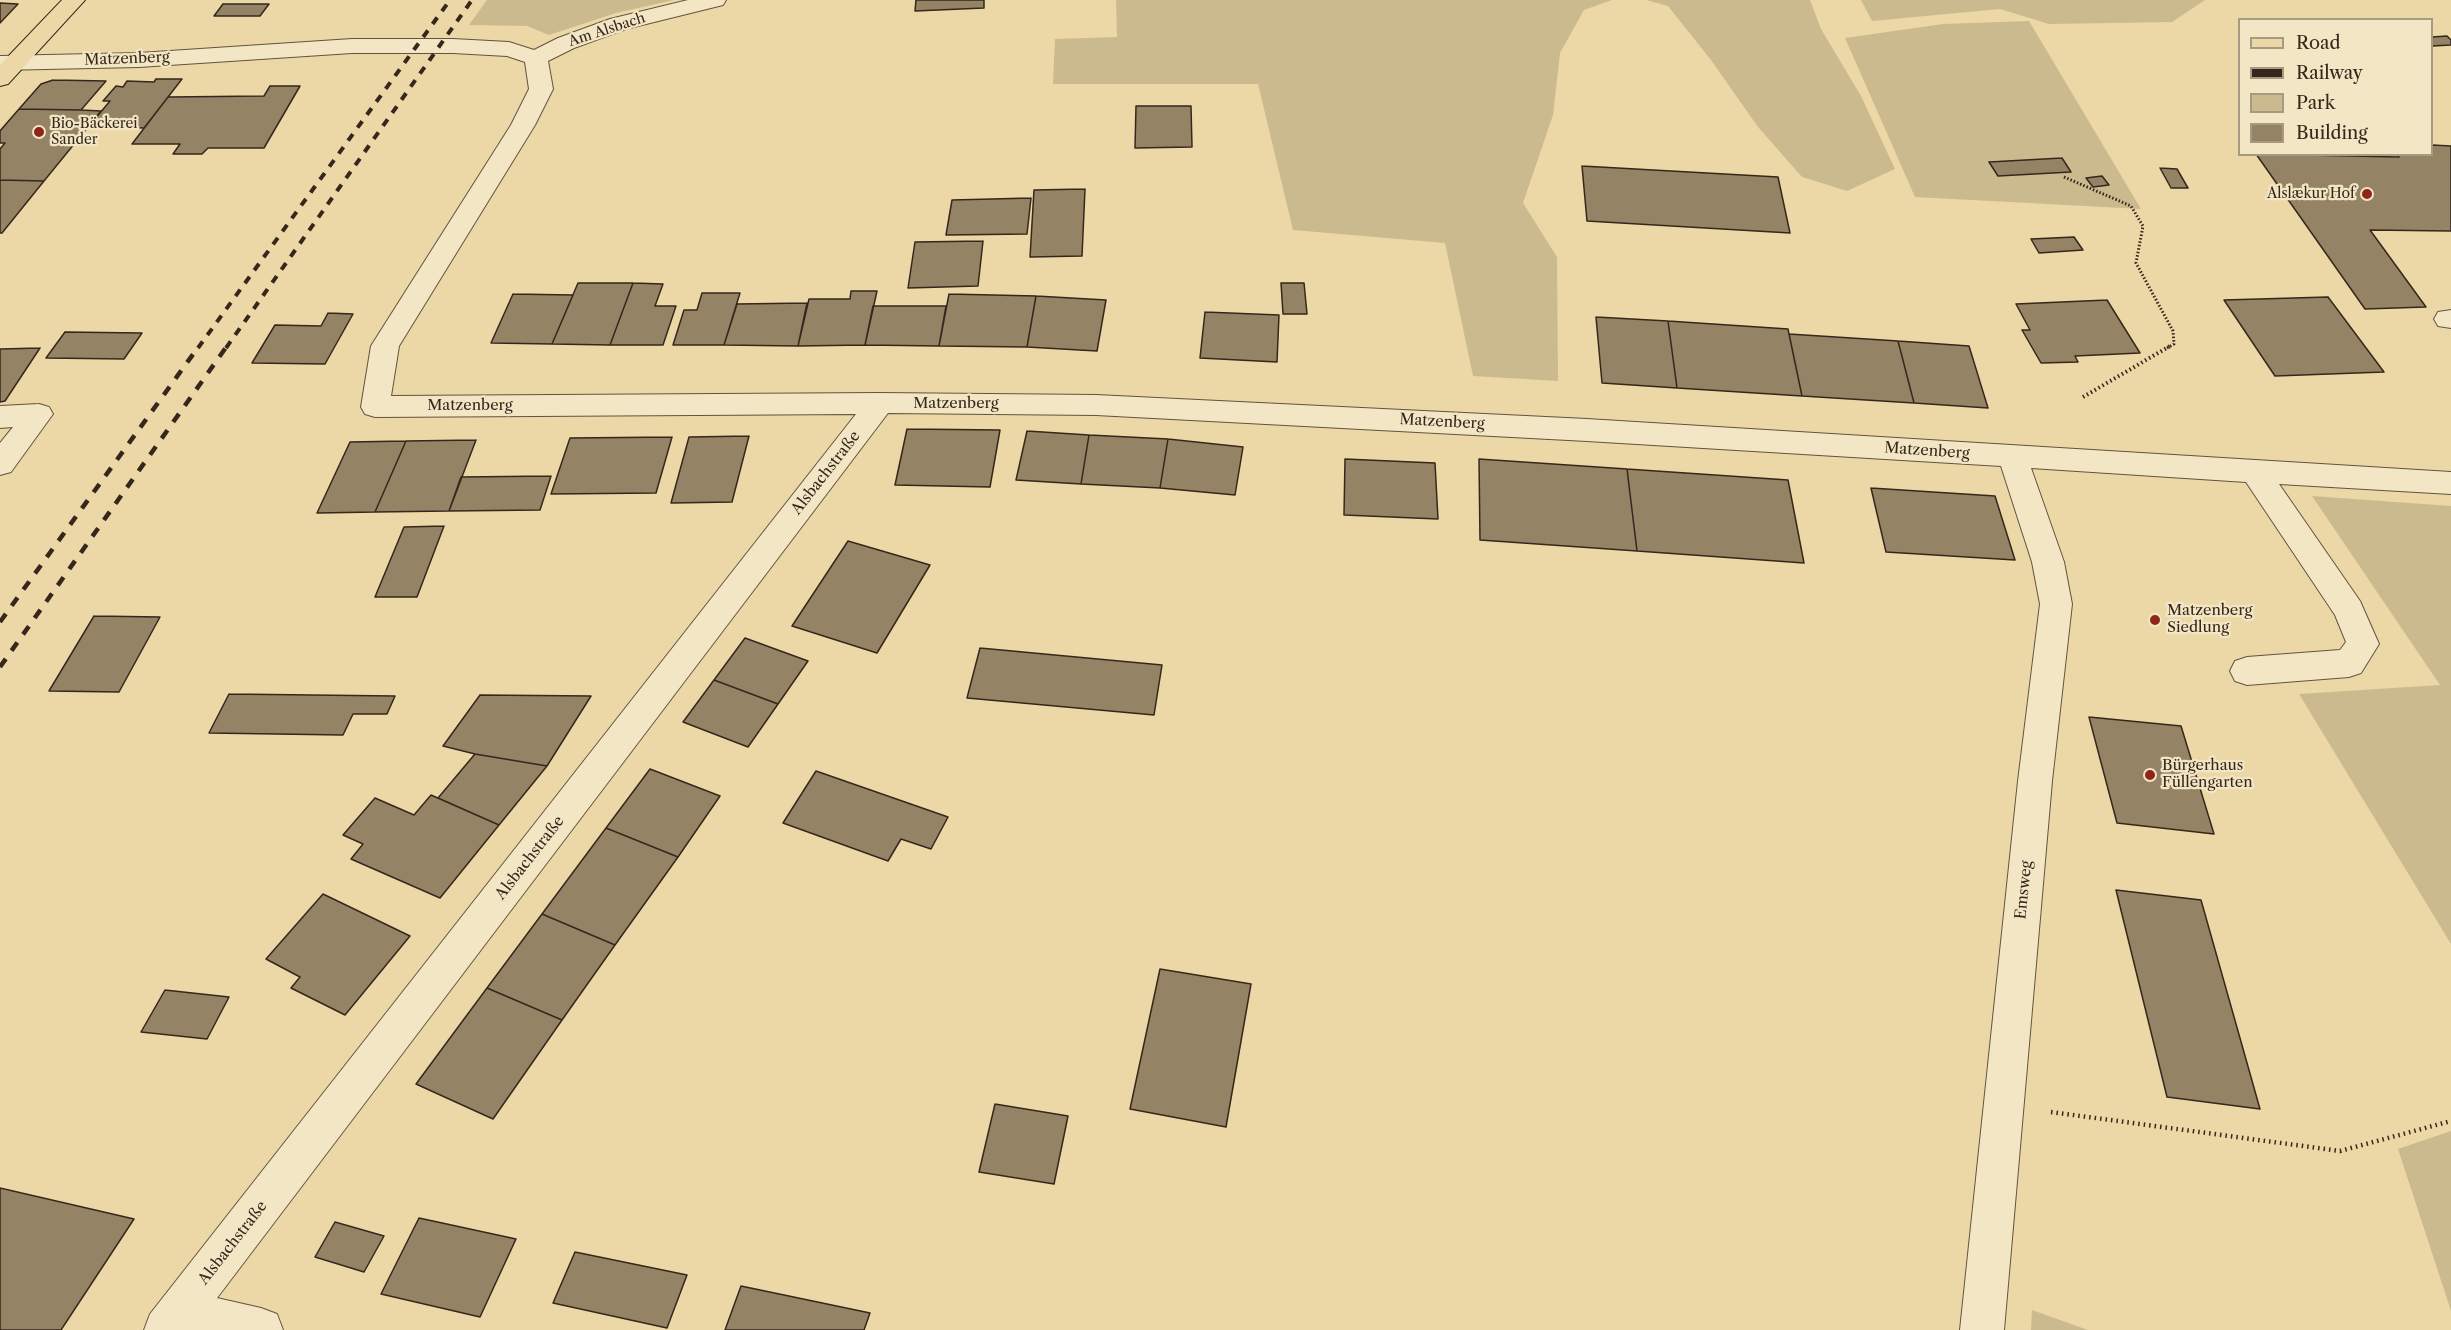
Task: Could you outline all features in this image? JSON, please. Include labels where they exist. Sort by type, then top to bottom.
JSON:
[{"type":"main road","points":[[0,79],[8,63],[74,0]]},
{"type":"street","name":"Am Alsbach","points":[[536,58],[566,43],[618,24],[716,0]]},
{"type":"street","name":"Matzenberg","points":[[8,63],[139,60],[363,46],[509,49],[536,58],[541,89],[523,125],[385,346],[375,407],[880,403],[1119,406],[1527,426],[2451,483]]},
{"type":"street","name":"Alsbachstraße","points":[[173,1321],[880,403]]},
{"type":"street","points":[[0,417],[39,414],[0,464]]},
{"type":"street","name":"Emsweg","points":[[1982,1330],[2035,781],[2056,604],[2048,562],[2012,456]]},
{"type":"street","points":[[2247,671],[2349,663],[2362,644],[2349,610],[2254,470]]},
{"type":"street","name":"Alsbachstraße","points":[[173,1321],[261,1330]]},
{"type":"path","points":[[2064,177],[2131,206],[2143,226],[2136,263],[2173,331],[2174,344],[2083,397]]},
{"type":"path","points":[[2003,1106],[2340,1151],[2451,1121]]},
{"type":"green space","points":[[487,0],[674,0],[616,13],[549,35],[527,26],[469,25]]},
{"type":"green space","points":[[1116,0],[1612,0],[1584,10],[1560,53],[1553,115],[1523,203],[1557,257],[1558,381],[1473,376],[1445,243],[1293,230],[1258,84],[1053,84],[1055,39],[1117,37]]},
{"type":"green space","points":[[1646,0],[1810,0],[1821,29],[1861,96],[1895,169],[1847,191],[1802,177],[1758,127],[1711,60],[1668,6]]},
{"type":"green space","points":[[1861,0],[2205,0],[2172,22],[2049,24],[2000,9],[1872,21]]},
{"type":"green space","points":[[2029,21],[2141,209],[1915,197],[1845,38],[1943,24]]},
{"type":"green space","points":[[2312,496],[2451,506],[2451,944],[2299,694],[2440,685]]},
{"type":"green space","points":[[2451,1131],[2451,1311],[2398,1149]]},
{"type":"green space","points":[[2032,1310],[2088,1330],[2031,1330]]},
{"type":"building","points":[[916,0],[984,0],[984,8],[915,11]]},
{"type":"building","points":[[0,3],[18,4],[0,23]]},
{"type":"building","points":[[223,4],[269,4],[260,16],[214,16]]},
{"type":"building","points":[[2447,36],[2451,40],[2451,45],[2433,46],[2433,37]]},
{"type":"building","points":[[156,79],[182,79],[144,128],[89,126],[110,101],[103,101],[116,86],[123,87],[127,81],[154,82]]},
{"type":"building","points":[[53,80],[106,81],[81,110],[19,109],[41,84]]},
{"type":"building","points":[[270,86],[300,86],[264,148],[208,148],[202,154],[173,154],[180,144],[132,144],[168,97],[264,96]]},
{"type":"building","points":[[1136,106],[1191,106],[1192,147],[1135,148]]},
{"type":"building","points":[[19,109],[101,111],[44,181],[0,180],[0,149],[5,143],[0,143],[0,131]]},
{"type":"building","name":"Alslækur Hof","points":[[2433,145],[2451,146],[2451,231],[2370,230],[2426,307],[2365,309],[2257,156],[2433,156]]},
{"type":"building","points":[[2062,158],[2071,172],[1998,176],[1989,162]]},
{"type":"building","points":[[1582,166],[1778,177],[1790,233],[1587,221]]},
{"type":"building","points":[[2160,168],[2177,169],[2188,188],[2171,188]]},
{"type":"building","points":[[2102,176],[2109,185],[2093,187],[2086,178]]},
{"type":"building","points":[[0,180],[44,181],[2,233],[0,233]]},
{"type":"building","points":[[1085,189],[1082,256],[1030,257],[1034,190]]},
{"type":"building","points":[[1031,198],[1027,234],[946,235],[952,200]]},
{"type":"building","points":[[2074,237],[2083,250],[2039,253],[2031,239]]},
{"type":"building","points":[[983,241],[978,286],[908,288],[915,242]]},
{"type":"building","points":[[578,283],[633,283],[610,345],[552,344]]},
{"type":"building","points":[[633,283],[663,284],[655,306],[676,306],[663,345],[610,345]]},
{"type":"building","points":[[1281,283],[1304,283],[1307,314],[1283,314]]},
{"type":"building","points":[[851,291],[877,291],[865,345],[798,346],[809,299],[850,299]]},
{"type":"building","points":[[702,293],[740,293],[724,345],[673,345],[684,310],[697,310]]},
{"type":"building","points":[[513,294],[573,295],[552,344],[491,343]]},
{"type":"building","points":[[949,294],[1036,296],[1027,347],[939,346]]},
{"type":"building","points":[[1036,296],[1106,300],[1097,351],[1027,347]]},
{"type":"building","points":[[2328,297],[2384,372],[2275,376],[2224,300]]},
{"type":"building","points":[[2107,300],[2140,353],[2075,356],[2078,362],[2041,363],[2022,330],[2030,330],[2016,304]]},
{"type":"building","points":[[807,303],[798,346],[724,345],[737,304]]},
{"type":"building","points":[[873,306],[946,306],[939,346],[865,345]]},
{"type":"building","points":[[1205,312],[1279,315],[1277,362],[1200,358]]},
{"type":"building","points":[[328,313],[353,314],[325,364],[252,363],[275,325],[321,326]]},
{"type":"building","points":[[1596,317],[1668,321],[1677,388],[1602,383]]},
{"type":"building","points":[[1668,321],[1788,329],[1802,396],[1677,388]]},
{"type":"building","points":[[65,332],[142,333],[124,359],[46,358]]},
{"type":"building","points":[[1789,334],[1898,341],[1914,403],[1802,396]]},
{"type":"building","points":[[1898,341],[1969,346],[1988,408],[1914,403]]},
{"type":"building","points":[[40,348],[5,401],[0,402],[0,349]]},
{"type":"building","points":[[907,429],[1000,430],[990,487],[895,485]]},
{"type":"building","points":[[1027,431],[1089,435],[1081,484],[1016,480]]},
{"type":"building","points":[[1089,435],[1168,439],[1160,488],[1081,484]]},
{"type":"building","points":[[749,436],[732,502],[671,503],[689,437]]},
{"type":"building","points":[[672,437],[656,493],[551,494],[570,438]]},
{"type":"building","points":[[1168,439],[1243,447],[1235,495],[1160,488]]},
{"type":"building","points":[[476,440],[449,511],[375,512],[406,441]]},
{"type":"building","points":[[406,441],[375,512],[317,513],[350,442]]},
{"type":"building","points":[[1345,459],[1435,463],[1438,519],[1344,515]]},
{"type":"building","points":[[1479,459],[1627,469],[1637,551],[1480,540]]},
{"type":"building","points":[[1627,469],[1788,480],[1804,563],[1637,551]]},
{"type":"building","points":[[551,476],[540,510],[449,511],[461,477]]},
{"type":"building","points":[[1871,488],[1995,496],[2015,560],[1886,552]]},
{"type":"building","points":[[444,526],[417,597],[375,597],[404,527]]},
{"type":"building","points":[[848,541],[930,565],[877,653],[792,626]]},
{"type":"building","points":[[94,616],[160,617],[119,692],[49,691]]},
{"type":"building","points":[[745,638],[808,661],[778,704],[714,680]]},
{"type":"building","points":[[980,648],[1162,665],[1154,715],[967,698]]},
{"type":"building","points":[[714,680],[778,704],[748,747],[683,722]]},
{"type":"building","points":[[229,694],[395,696],[387,714],[353,714],[343,735],[209,733]]},
{"type":"building","points":[[480,695],[591,696],[547,766],[475,754],[443,746]]},
{"type":"building","name":"Bürgerhaus Füllengarten","points":[[2089,717],[2181,726],[2214,834],[2117,823]]},
{"type":"building","points":[[475,754],[547,766],[499,825],[438,798]]},
{"type":"building","points":[[650,769],[720,796],[678,857],[606,828]]},
{"type":"building","points":[[816,771],[948,817],[931,849],[901,839],[888,861],[783,823]]},
{"type":"building","points":[[431,795],[499,825],[440,898],[351,859],[363,844],[343,835],[375,798],[414,815]]},
{"type":"building","points":[[606,828],[678,857],[615,945],[542,914]]},
{"type":"building","points":[[2116,890],[2201,900],[2260,1109],[2167,1097]]},
{"type":"building","points":[[323,894],[410,936],[345,1015],[291,988],[300,977],[266,959]]},
{"type":"building","points":[[542,914],[615,945],[562,1020],[487,988]]},
{"type":"building","points":[[1160,969],[1251,984],[1226,1127],[1130,1109]]},
{"type":"building","points":[[487,988],[562,1020],[493,1119],[416,1084]]},
{"type":"building","points":[[165,990],[229,997],[207,1039],[141,1032]]},
{"type":"building","points":[[995,1104],[1068,1116],[1054,1184],[979,1172]]},
{"type":"building","points":[[0,1188],[134,1219],[61,1330],[0,1330]]},
{"type":"building","points":[[419,1218],[516,1239],[480,1317],[381,1294]]},
{"type":"building","points":[[335,1222],[384,1236],[364,1272],[315,1257]]},
{"type":"building","points":[[575,1252],[687,1275],[667,1328],[553,1303]]},
{"type":"building","points":[[741,1286],[870,1313],[864,1330],[725,1330]]},
{"type":"railway","points":[[198,348],[450,0]]},
{"type":"railway","points":[[226,348],[472,0]]},
{"type":"railway","points":[[0,622],[199,346]]},
{"type":"railway","points":[[0,667],[227,346]]},
{"type":"place","name":"Bio-Bäckerei Sander","points":[[39,132]]},
{"type":"place","name":"Alslækur Hof","points":[[2367,194]]},
{"type":"place","name":"Matzenberg Siedlung","points":[[2155,620]]},
{"type":"place","name":"Bürgerhaus Füllengarten","points":[[2150,775]]}]
